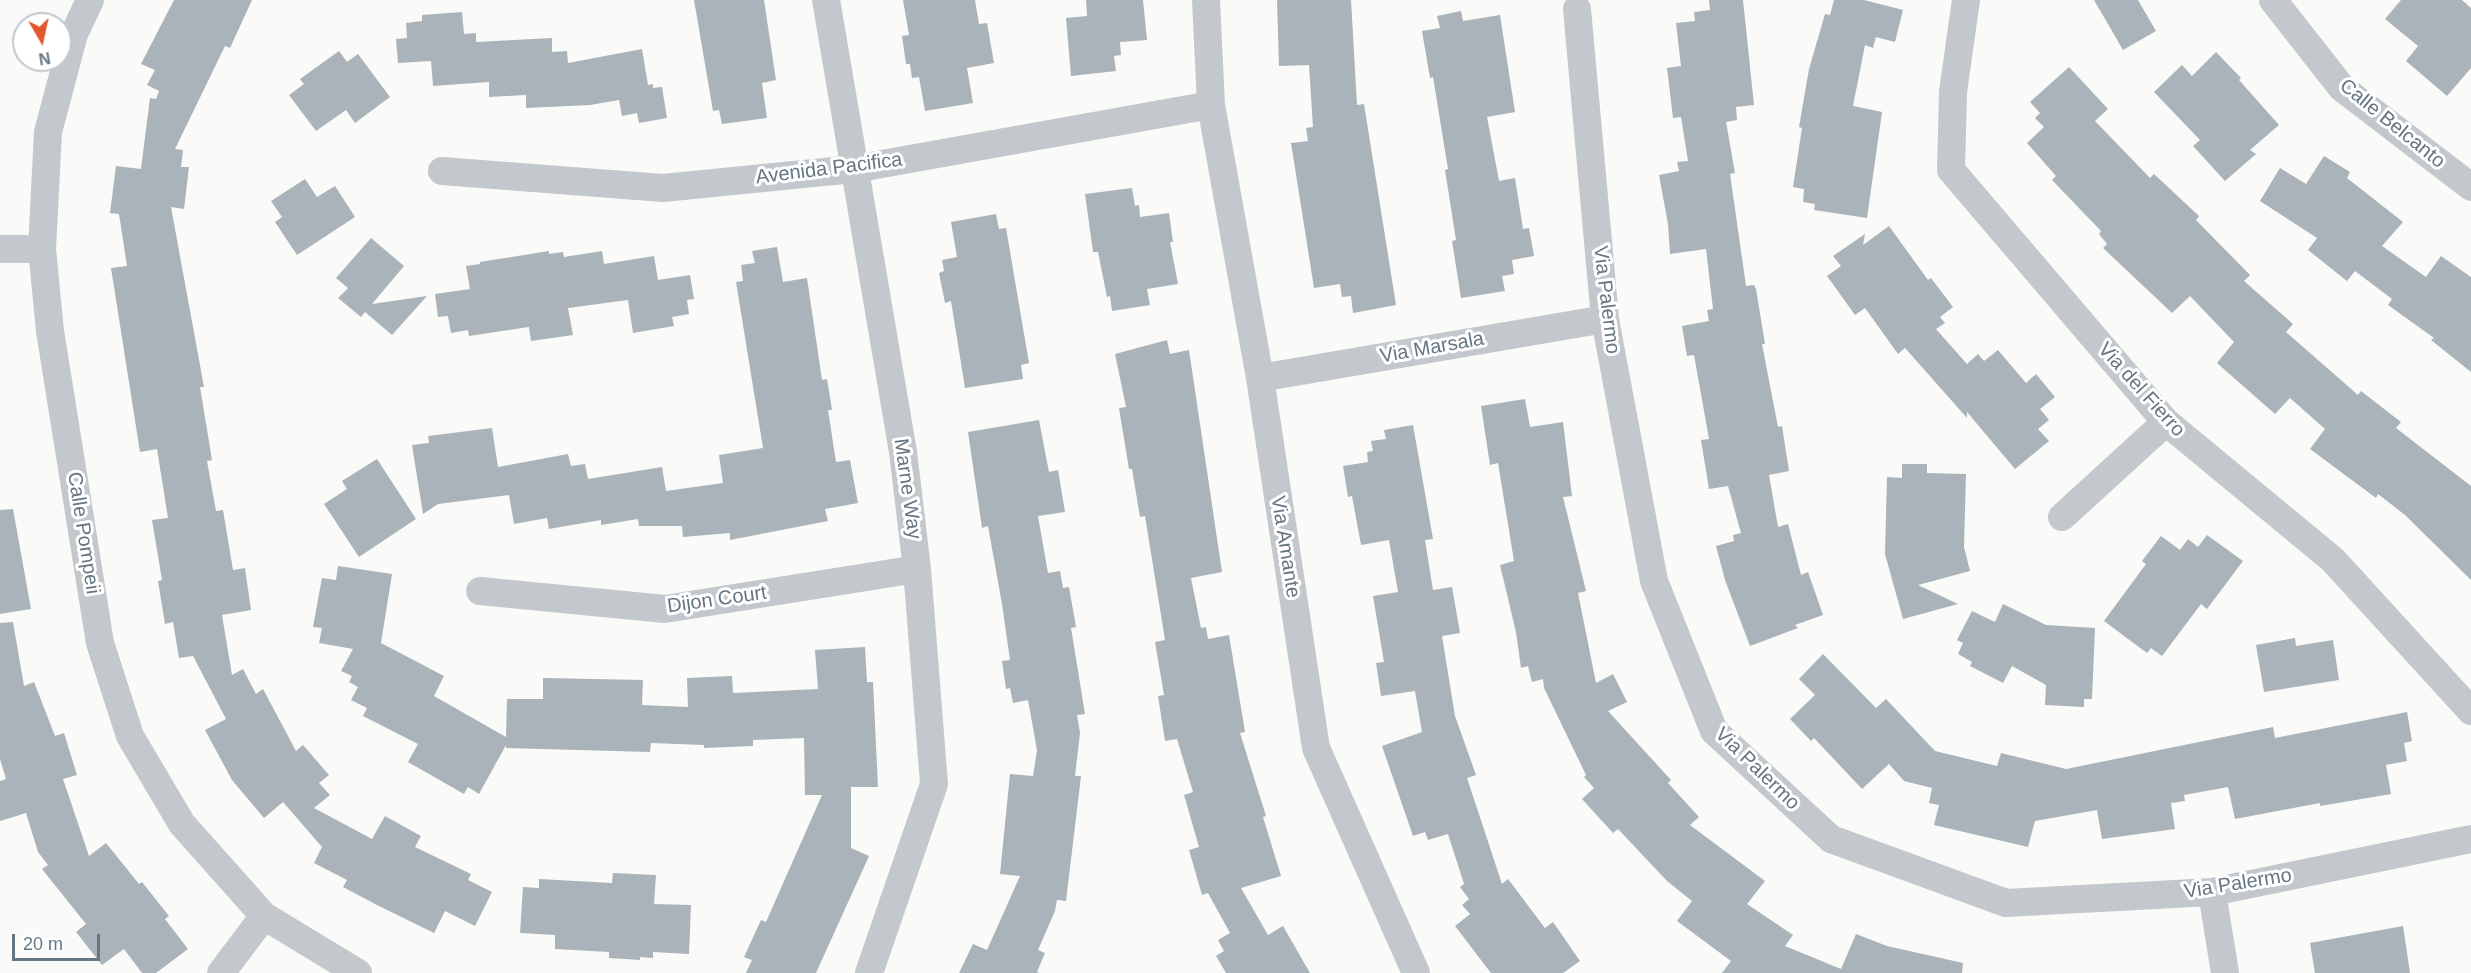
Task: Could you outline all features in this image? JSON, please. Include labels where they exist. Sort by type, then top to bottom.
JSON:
[{"type":"street","name":"Calle Pompeii","points":[[90,0],[74,34],[48,132],[42,249],[50,331],[100,643],[130,736],[182,824],[264,916],[358,973]]},
{"type":"street","name":"Marne Way","points":[[826,0],[903,452],[917,569],[934,784],[869,973]]},
{"type":"street","points":[[1206,0],[1211,105]]},
{"type":"street","name":"Via del Fierro","points":[[1966,0],[1953,92],[1951,170],[2166,422],[2332,560],[2471,711]]},
{"type":"street","name":"Calle Belcanto","points":[[2273,0],[2342,88],[2471,186]]},
{"type":"street","name":"Via Palermo","points":[[1577,9],[1605,319],[1654,581],[1714,731],[1831,839],[2006,903],[2212,892],[2471,839]]},
{"type":"street","name":"Avenida Pacifica","points":[[442,171],[663,188],[854,169],[1211,105]]},
{"type":"street","name":"Via Amante","points":[[1211,105],[1260,378],[1316,748],[1416,973]]},
{"type":"street","points":[[0,249],[42,249]]},
{"type":"street","name":"Via Marsala","points":[[1260,378],[1605,319]]},
{"type":"street","points":[[2062,517],[2166,422]]},
{"type":"street","name":"Dijon Court","points":[[480,591],[665,609],[917,569]]},
{"type":"street","points":[[2212,892],[2225,973]]},
{"type":"street","points":[[221,973],[264,916]]},
{"type":"building","points":[[174,0],[252,0],[230,48],[225,46],[175,149],[183,150],[181,167],[189,167],[184,209],[171,207],[204,387],[200,387],[212,460],[207,461],[216,511],[223,510],[233,570],[245,568],[251,610],[222,615],[232,675],[243,669],[256,694],[263,689],[296,751],[303,745],[329,775],[319,783],[330,795],[314,808],[372,839],[385,816],[421,836],[415,847],[471,874],[468,880],[492,892],[475,926],[445,911],[434,933],[377,905],[343,887],[347,880],[314,863],[322,847],[283,802],[264,818],[232,780],[205,730],[226,719],[193,656],[179,658],[173,622],[165,624],[158,581],[162,580],[152,520],[168,518],[157,449],[140,452],[111,268],[127,266],[119,214],[110,213],[116,166],[141,169],[150,98],[156,99],[159,91],[147,85],[155,70],[141,64]]},
{"type":"building","points":[[694,0],[764,0],[776,80],[762,83],[767,118],[722,124],[719,110],[713,111]]},
{"type":"building","points":[[903,0],[975,0],[979,24],[987,23],[994,63],[967,68],[973,103],[925,111],[919,77],[912,78],[910,64],[906,64],[902,36],[909,35]]},
{"type":"building","points":[[1086,0],[1143,0],[1147,40],[1120,42],[1121,55],[1114,56],[1116,71],[1071,76],[1066,18],[1087,16]]},
{"type":"building","points":[[1277,0],[1351,0],[1357,105],[1364,104],[1396,305],[1353,313],[1351,296],[1342,297],[1340,284],[1314,288],[1291,143],[1308,141],[1306,128],[1313,127],[1309,65],[1279,66]]},
{"type":"building","points":[[1709,0],[1743,0],[1754,105],[1736,107],[1737,120],[1726,122],[1735,173],[1730,174],[1746,286],[1754,285],[1756,289],[1765,344],[1762,344],[1778,427],[1782,426],[1789,471],[1769,475],[1778,527],[1788,524],[1801,575],[1808,572],[1823,615],[1795,625],[1798,628],[1750,646],[1725,580],[1716,546],[1734,541],[1733,535],[1741,533],[1728,486],[1709,489],[1701,440],[1709,439],[1694,355],[1687,356],[1682,326],[1709,321],[1707,310],[1713,309],[1706,249],[1670,254],[1668,224],[1659,175],[1679,171],[1677,162],[1688,161],[1681,117],[1673,118],[1667,68],[1681,66],[1676,23],[1695,21],[1694,12],[1710,10]]},
{"type":"building","points":[[1834,0],[1864,0],[1903,10],[1895,42],[1876,37],[1873,48],[1865,45],[1853,106],[1882,112],[1867,218],[1814,210],[1815,204],[1803,202],[1804,189],[1793,187],[1802,128],[1799,127],[1809,69],[1825,14],[1830,15]]},
{"type":"building","points":[[2094,0],[2138,0],[2156,31],[2123,50]]},
{"type":"building","points":[[2401,0],[2462,0],[2471,8],[2471,68],[2447,96],[2406,61],[2418,46],[2385,19]]},
{"type":"building","points":[[1461,11],[1463,21],[1500,15],[1515,112],[1487,117],[1499,181],[1515,178],[1523,229],[1529,228],[1534,256],[1512,260],[1514,274],[1502,276],[1505,291],[1461,298],[1452,241],[1456,240],[1445,170],[1448,169],[1433,77],[1430,78],[1422,31],[1440,28],[1437,16]]},
{"type":"building","points":[[462,12],[464,34],[476,33],[476,42],[552,38],[552,52],[567,51],[568,63],[642,49],[648,85],[653,84],[653,88],[662,87],[667,118],[639,123],[637,113],[622,116],[619,100],[590,105],[526,108],[526,95],[489,97],[489,82],[433,86],[431,61],[398,63],[396,39],[407,38],[406,23],[422,21],[422,15]]},
{"type":"building","points":[[339,51],[347,62],[358,54],[390,97],[355,123],[346,110],[316,131],[289,95],[304,84],[300,79]]},
{"type":"building","points":[[2216,52],[2241,78],[2239,80],[2279,125],[2250,150],[2256,154],[2225,181],[2193,146],[2200,140],[2154,92],[2182,65],[2192,76]]},
{"type":"building","points":[[2069,67],[2108,109],[2095,121],[2150,178],[2154,174],[2199,216],[2196,220],[2250,275],[2244,281],[2293,324],[2286,332],[2358,395],[2361,391],[2401,422],[2396,428],[2471,486],[2471,580],[2405,515],[2378,494],[2376,498],[2310,449],[2325,429],[2290,398],[2275,414],[2217,363],[2234,342],[2190,296],[2172,313],[2103,248],[2107,244],[2099,234],[2101,231],[2052,180],[2056,176],[2027,143],[2044,127],[2035,118],[2040,113],[2030,102]]},
{"type":"building","points":[[2324,156],[2350,172],[2347,178],[2403,222],[2382,246],[2426,277],[2441,256],[2471,277],[2471,372],[2431,340],[2434,338],[2388,305],[2392,299],[2355,271],[2347,281],[2308,250],[2317,238],[2260,201],[2280,168],[2306,184]]},
{"type":"building","points":[[305,179],[317,197],[335,186],[355,217],[297,255],[275,222],[282,217],[271,201]]},
{"type":"building","points":[[1132,188],[1135,206],[1139,205],[1140,217],[1169,213],[1173,242],[1170,242],[1178,284],[1147,289],[1150,305],[1112,311],[1098,252],[1093,252],[1085,194]]},
{"type":"building","points":[[996,214],[999,229],[1006,228],[1029,363],[1021,365],[1023,379],[965,388],[951,301],[945,303],[939,273],[944,271],[942,260],[957,257],[951,222]]},
{"type":"building","points":[[1889,226],[1928,280],[1931,278],[1953,307],[1940,317],[1945,323],[1936,329],[1967,364],[1978,354],[1984,361],[1998,350],[2026,383],[2036,374],[2055,397],[2040,409],[2049,420],[2038,429],[2049,441],[2015,469],[1967,412],[1967,418],[1905,348],[1898,354],[1865,308],[1855,315],[1827,276],[1841,266],[1833,256],[1865,234],[1863,245]]},
{"type":"building","points":[[371,238],[404,266],[372,304],[427,296],[392,335],[365,312],[361,317],[338,298],[348,288],[336,278]]},
{"type":"building","points":[[777,247],[783,282],[807,278],[822,380],[827,379],[832,410],[828,410],[836,462],[850,460],[858,503],[825,509],[828,521],[730,540],[730,533],[683,537],[682,526],[639,526],[638,519],[601,525],[601,520],[549,529],[547,518],[514,524],[509,495],[438,504],[423,514],[412,445],[429,443],[428,436],[492,428],[498,467],[568,454],[571,466],[585,464],[588,479],[662,467],[666,491],[723,483],[719,455],[763,448],[736,282],[743,281],[741,265],[755,263],[752,251]]},
{"type":"building","points":[[549,251],[549,254],[563,252],[564,257],[602,251],[604,264],[654,256],[658,280],[690,275],[694,299],[687,300],[689,314],[672,317],[674,326],[633,333],[628,300],[568,308],[573,335],[531,341],[529,327],[469,336],[468,330],[451,333],[448,316],[438,317],[435,294],[470,289],[466,266]]},
{"type":"building","points":[[1167,340],[1170,354],[1189,350],[1222,572],[1191,578],[1201,628],[1206,627],[1208,639],[1229,635],[1245,732],[1240,733],[1266,816],[1263,817],[1281,876],[1241,888],[1268,935],[1283,926],[1310,973],[1226,973],[1216,956],[1224,951],[1218,940],[1230,933],[1208,893],[1202,895],[1189,850],[1199,847],[1184,795],[1193,792],[1177,739],[1165,741],[1158,696],[1164,695],[1155,642],[1165,640],[1145,516],[1140,517],[1132,469],[1129,469],[1119,408],[1126,407],[1115,354]]},
{"type":"building","points":[[1525,399],[1530,427],[1563,422],[1572,496],[1563,497],[1586,591],[1578,593],[1596,683],[1613,674],[1627,702],[1608,711],[1671,780],[1668,783],[1699,817],[1690,825],[1765,881],[1747,904],[1793,935],[1785,946],[1841,969],[1856,934],[1887,946],[1963,963],[1962,973],[1722,973],[1731,961],[1677,921],[1692,901],[1667,881],[1618,829],[1613,833],[1582,799],[1594,788],[1584,777],[1586,775],[1544,688],[1543,679],[1532,682],[1528,666],[1521,668],[1516,632],[1500,565],[1514,561],[1498,463],[1490,465],[1481,406]]},
{"type":"building","points":[[1039,420],[1049,472],[1058,470],[1065,512],[1038,516],[1048,573],[1060,571],[1063,588],[1069,587],[1076,627],[1071,628],[1085,714],[1077,715],[1080,733],[1075,776],[1081,776],[1066,901],[1057,900],[1055,911],[1038,950],[1045,953],[1037,972],[1040,973],[959,973],[973,944],[987,950],[1020,876],[1000,874],[1010,774],[1033,776],[1037,750],[1028,700],[1013,703],[1010,688],[1006,689],[1002,661],[1010,660],[1002,604],[988,526],[982,528],[968,432]]},
{"type":"building","points":[[1413,425],[1433,539],[1425,540],[1433,590],[1452,587],[1460,633],[1442,636],[1455,716],[1476,775],[1467,778],[1502,884],[1508,879],[1545,928],[1553,922],[1580,961],[1563,973],[1491,973],[1455,926],[1470,914],[1462,905],[1469,899],[1460,887],[1464,884],[1448,834],[1428,840],[1425,832],[1413,836],[1382,746],[1422,732],[1415,691],[1381,696],[1376,663],[1384,662],[1373,596],[1398,592],[1389,540],[1361,545],[1352,496],[1348,497],[1343,466],[1368,462],[1367,452],[1373,451],[1371,441],[1386,439],[1384,430]]},
{"type":"building","points":[[377,459],[416,519],[359,557],[324,504],[347,489],[342,481]]},
{"type":"building","points":[[1902,464],[1927,464],[1927,473],[1966,474],[1964,547],[1970,571],[1918,585],[1958,604],[1903,619],[1885,554],[1887,477],[1902,478]]},
{"type":"building","points":[[13,509],[31,609],[0,614],[0,510]]},
{"type":"building","points":[[2207,535],[2243,561],[2207,609],[2201,604],[2162,656],[2151,648],[2147,653],[2104,621],[2146,564],[2142,561],[2161,536],[2180,550],[2188,539],[2198,547]]},
{"type":"building","points":[[338,566],[392,574],[381,643],[444,676],[434,696],[506,737],[507,699],[543,699],[543,678],[643,680],[642,705],[688,707],[687,678],[732,676],[733,693],[818,689],[815,650],[865,647],[867,682],[873,682],[878,787],[851,787],[851,848],[869,856],[816,973],[746,973],[752,960],[744,957],[761,920],[766,922],[822,795],[805,795],[804,738],[753,740],[753,746],[704,748],[704,745],[651,743],[650,752],[506,748],[506,745],[479,794],[468,787],[464,794],[408,762],[418,744],[363,716],[367,708],[351,700],[358,687],[349,682],[352,676],[341,671],[353,649],[319,643],[322,628],[313,627],[322,578],[336,580]]},
{"type":"building","points":[[2003,604],[2046,625],[2095,628],[2092,699],[2084,699],[2084,707],[2045,705],[2046,685],[2012,666],[2003,683],[1970,666],[1972,662],[1958,654],[1963,643],[1957,640],[1972,611],[1995,622]]},
{"type":"building","points":[[13,622],[24,686],[34,682],[55,736],[64,733],[77,775],[63,779],[89,856],[106,843],[139,884],[142,882],[169,916],[165,919],[188,949],[156,973],[142,973],[124,949],[102,965],[76,932],[86,924],[42,869],[48,865],[38,852],[26,813],[0,821],[0,781],[6,779],[0,759],[0,623]]},
{"type":"building","points":[[2295,638],[2296,646],[2333,640],[2339,680],[2264,692],[2256,645]]},
{"type":"building","points":[[1823,654],[1876,708],[1886,699],[1935,751],[1997,766],[2001,753],[2066,769],[2273,727],[2275,738],[2407,712],[2412,741],[2404,743],[2407,761],[2386,765],[2391,794],[2320,806],[2320,803],[2235,819],[2228,787],[2184,795],[2185,801],[2171,803],[2175,829],[2102,839],[2097,810],[2035,821],[2028,847],[1934,825],[1939,805],[1929,803],[1932,788],[1904,781],[1889,764],[1862,789],[1814,738],[1811,741],[1790,719],[1815,695],[1799,679]]},
{"type":"building","points":[[613,873],[656,875],[654,904],[691,905],[689,954],[653,952],[653,958],[640,957],[640,960],[609,958],[609,952],[555,949],[555,935],[520,933],[523,887],[539,888],[539,879],[612,883]]},
{"type":"building","points":[[2403,926],[2410,973],[2315,973],[2310,943]]}]
